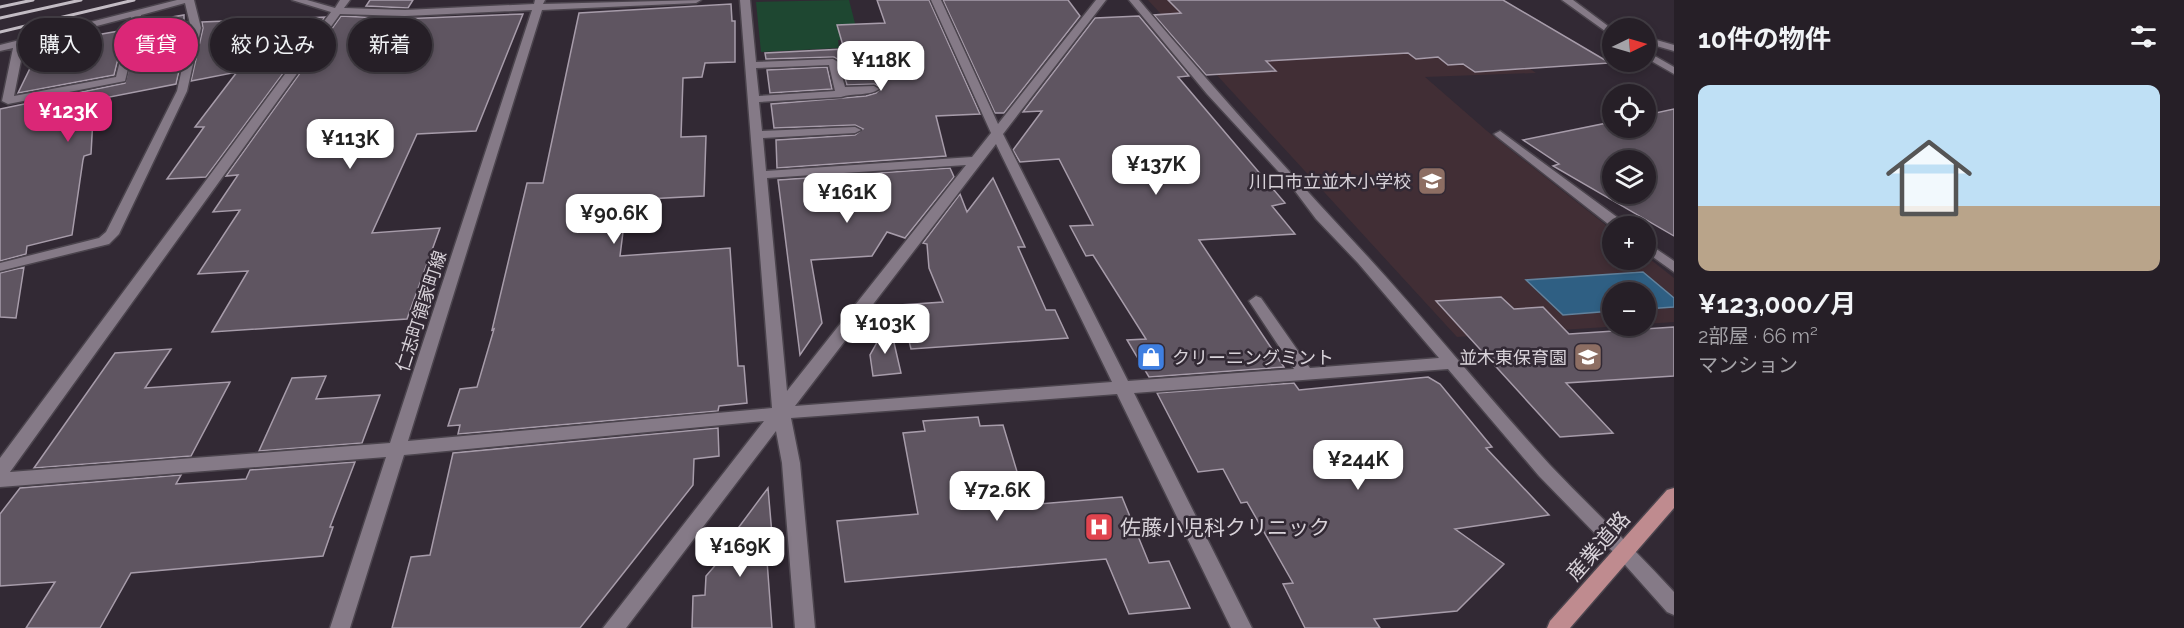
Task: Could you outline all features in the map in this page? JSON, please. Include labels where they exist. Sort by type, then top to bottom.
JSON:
[{"type":"main road","name":"産業道路","points":[[1557,628],[1674,495]]},
{"type":"street","points":[[0,267],[104,242],[112,234],[182,92],[196,28],[188,0],[102,22]]},
{"type":"street","points":[[297,0],[405,13],[540,3],[696,0]]},
{"type":"street","points":[[745,0],[756,99],[760,175],[781,413],[791,463],[805,628]]},
{"type":"street","points":[[936,0],[996,132],[1242,628]]},
{"type":"street","points":[[613,628],[996,132],[1101,0]]},
{"type":"street","points":[[1134,0],[1211,92],[1293,180],[1321,216],[1363,260],[1545,471],[1625,551],[1674,606]]},
{"type":"street","points":[[1567,0],[1602,25]]},
{"type":"street","name":"仁志町領家町線","points":[[340,628],[540,3]]},
{"type":"street","points":[[0,472],[341,5]]},
{"type":"street","points":[[18,48],[8,101],[121,79],[137,13]]},
{"type":"street","points":[[0,48],[18,43]]},
{"type":"street","points":[[1656,43],[1674,48]]},
{"type":"street","points":[[1656,60],[1674,71]]},
{"type":"street","points":[[752,65],[833,62],[841,94],[756,99]]},
{"type":"street","points":[[840,91],[874,89]]},
{"type":"street","points":[[758,135],[855,130]]},
{"type":"street","points":[[1500,134],[1607,216]]},
{"type":"street","points":[[760,175],[974,161]]},
{"type":"street","points":[[1656,254],[1674,268]]},
{"type":"street","points":[[1256,301],[1306,375]]},
{"type":"street","points":[[0,480],[397,449],[781,413],[1450,363]]},
{"type":"shaded area","name":"川口市立並木小学校","points":[[1148,0],[1434,0],[1536,73],[1425,77],[1487,131],[1602,222],[1602,270],[1656,270],[1656,264],[1674,278],[1674,322],[1656,323],[1656,282],[1602,282],[1602,327],[1457,337]]},
{"type":"green space","points":[[849,0],[859,39],[838,40],[839,48],[761,52],[756,2]]},
{"type":"water","points":[[1643,272],[1655,282],[1602,282],[1602,312],[1563,315],[1526,280]]},
{"type":"water","points":[[1656,283],[1674,298],[1674,307],[1656,308]]},
{"type":"building","points":[[370,0],[413,0],[408,8],[366,6]]},
{"type":"building","points":[[877,0],[929,0],[980,114],[936,116],[946,156],[777,168],[776,140],[855,135],[863,129],[855,125],[774,128],[771,104],[866,96],[876,93],[881,88],[874,84],[847,85],[840,61],[834,57],[766,59],[765,53],[844,49],[837,25],[885,23]]},
{"type":"building","points":[[943,0],[1068,0],[1080,16],[1004,113],[995,113]]},
{"type":"building","points":[[1168,0],[1503,0],[1602,58],[1602,64],[1475,72],[1463,64],[1448,65],[1438,57],[1416,59],[1408,53],[1266,61],[1276,71],[1206,75],[1154,15],[1181,13]]},
{"type":"building","points":[[731,4],[732,21],[735,21],[735,62],[705,63],[702,77],[683,78],[681,137],[706,136],[704,196],[627,200],[620,256],[730,248],[738,366],[744,366],[747,403],[719,406],[718,411],[458,434],[460,425],[448,426],[460,389],[477,387],[494,329],[492,330],[527,183],[543,183],[579,13]]},
{"type":"building","points":[[523,14],[476,131],[417,134],[372,233],[440,228],[407,319],[212,332],[248,271],[198,274],[240,210],[213,212],[238,175],[226,176],[301,72],[336,72],[336,23],[341,16],[380,18],[348,18],[348,72],[432,72],[432,18],[425,18]]},
{"type":"building","points":[[184,15],[184,18],[167,18]]},
{"type":"building","points":[[1139,16],[1189,76],[1178,77],[1285,203],[1272,206],[1295,234],[1199,240],[1284,367],[1149,377],[1127,340],[1146,339],[1093,255],[1086,256],[1070,226],[1093,225],[1059,159],[1020,162],[1013,150],[1042,111],[1023,112],[1095,18]]},
{"type":"building","points":[[202,22],[210,22],[210,72],[237,72],[191,81],[193,72],[198,72]]},
{"type":"building","points":[[114,32],[114,75],[18,93],[28,72],[102,72],[102,34]]},
{"type":"building","points":[[827,67],[832,89],[770,93],[767,70]]},
{"type":"building","points":[[128,72],[179,72],[176,84],[94,100],[91,154],[84,156],[83,160],[72,235],[27,246],[26,254],[0,261],[0,109],[125,83]]},
{"type":"building","points":[[237,72],[284,72],[206,177],[167,179],[204,127],[195,127]]},
{"type":"building","points":[[1674,109],[1674,236],[1656,226],[1656,216],[1639,216],[1619,204],[1656,204],[1656,150],[1602,150],[1602,194],[1553,166],[1559,164],[1523,140],[1602,124],[1602,138],[1656,138],[1656,113]]},
{"type":"building","points":[[950,168],[954,177],[905,238],[887,232],[872,256],[811,260],[822,323],[800,355],[778,180]]},
{"type":"building","points":[[993,178],[1025,247],[1018,247],[1046,310],[1055,310],[1068,338],[911,349],[900,305],[943,302],[929,268],[927,244],[923,243],[960,194],[967,212]]},
{"type":"building","points":[[24,267],[16,318],[0,317],[0,273]]},
{"type":"building","points":[[1501,297],[1514,309],[1543,307],[1569,334],[1602,332],[1602,336],[1656,336],[1656,328],[1674,327],[1674,376],[1566,383],[1613,433],[1560,437],[1436,301]]},
{"type":"building","points":[[889,321],[901,373],[873,376],[870,355]]},
{"type":"building","points":[[171,349],[145,388],[230,382],[191,456],[34,468],[115,353]]},
{"type":"building","points":[[326,376],[316,399],[380,395],[362,443],[259,451],[292,378]]},
{"type":"building","points":[[1428,377],[1440,384],[1492,447],[1486,448],[1549,515],[1455,529],[1504,564],[1457,611],[1374,619],[1380,628],[1305,628],[1283,584],[1293,583],[1247,502],[1241,503],[1223,469],[1198,472],[1157,393],[1294,383],[1299,390]]},
{"type":"building","points":[[978,417],[980,426],[1003,425],[1027,505],[1122,497],[1149,563],[1169,561],[1190,608],[1129,614],[1106,559],[845,582],[837,521],[918,514],[903,433],[925,431],[923,421]]},
{"type":"building","points":[[718,428],[719,456],[694,459],[693,485],[580,628],[392,628],[411,557],[430,555],[453,453]]},
{"type":"building","points":[[355,462],[330,527],[333,527],[323,556],[131,573],[100,628],[26,628],[55,582],[0,586],[0,514],[20,488],[181,475],[176,484],[246,479],[250,470]]},
{"type":"building","points":[[768,488],[773,546],[766,547],[772,628],[692,628],[693,596],[705,595],[706,576],[731,547],[730,539]]},
{"type":"railway","points":[[0,7],[33,0]]},
{"type":"railway","points":[[0,18],[81,0]]},
{"type":"railway","points":[[0,32],[134,0]]},
{"type":"place","name":"川口市立並木小学校","points":[[1432,181]]},
{"type":"place","name":"クリーニングミント","points":[[1151,357]]},
{"type":"place","name":"並木東保育園","points":[[1588,357]]},
{"type":"place","name":"佐藤小児科クリニック","points":[[1099,527]]}]
